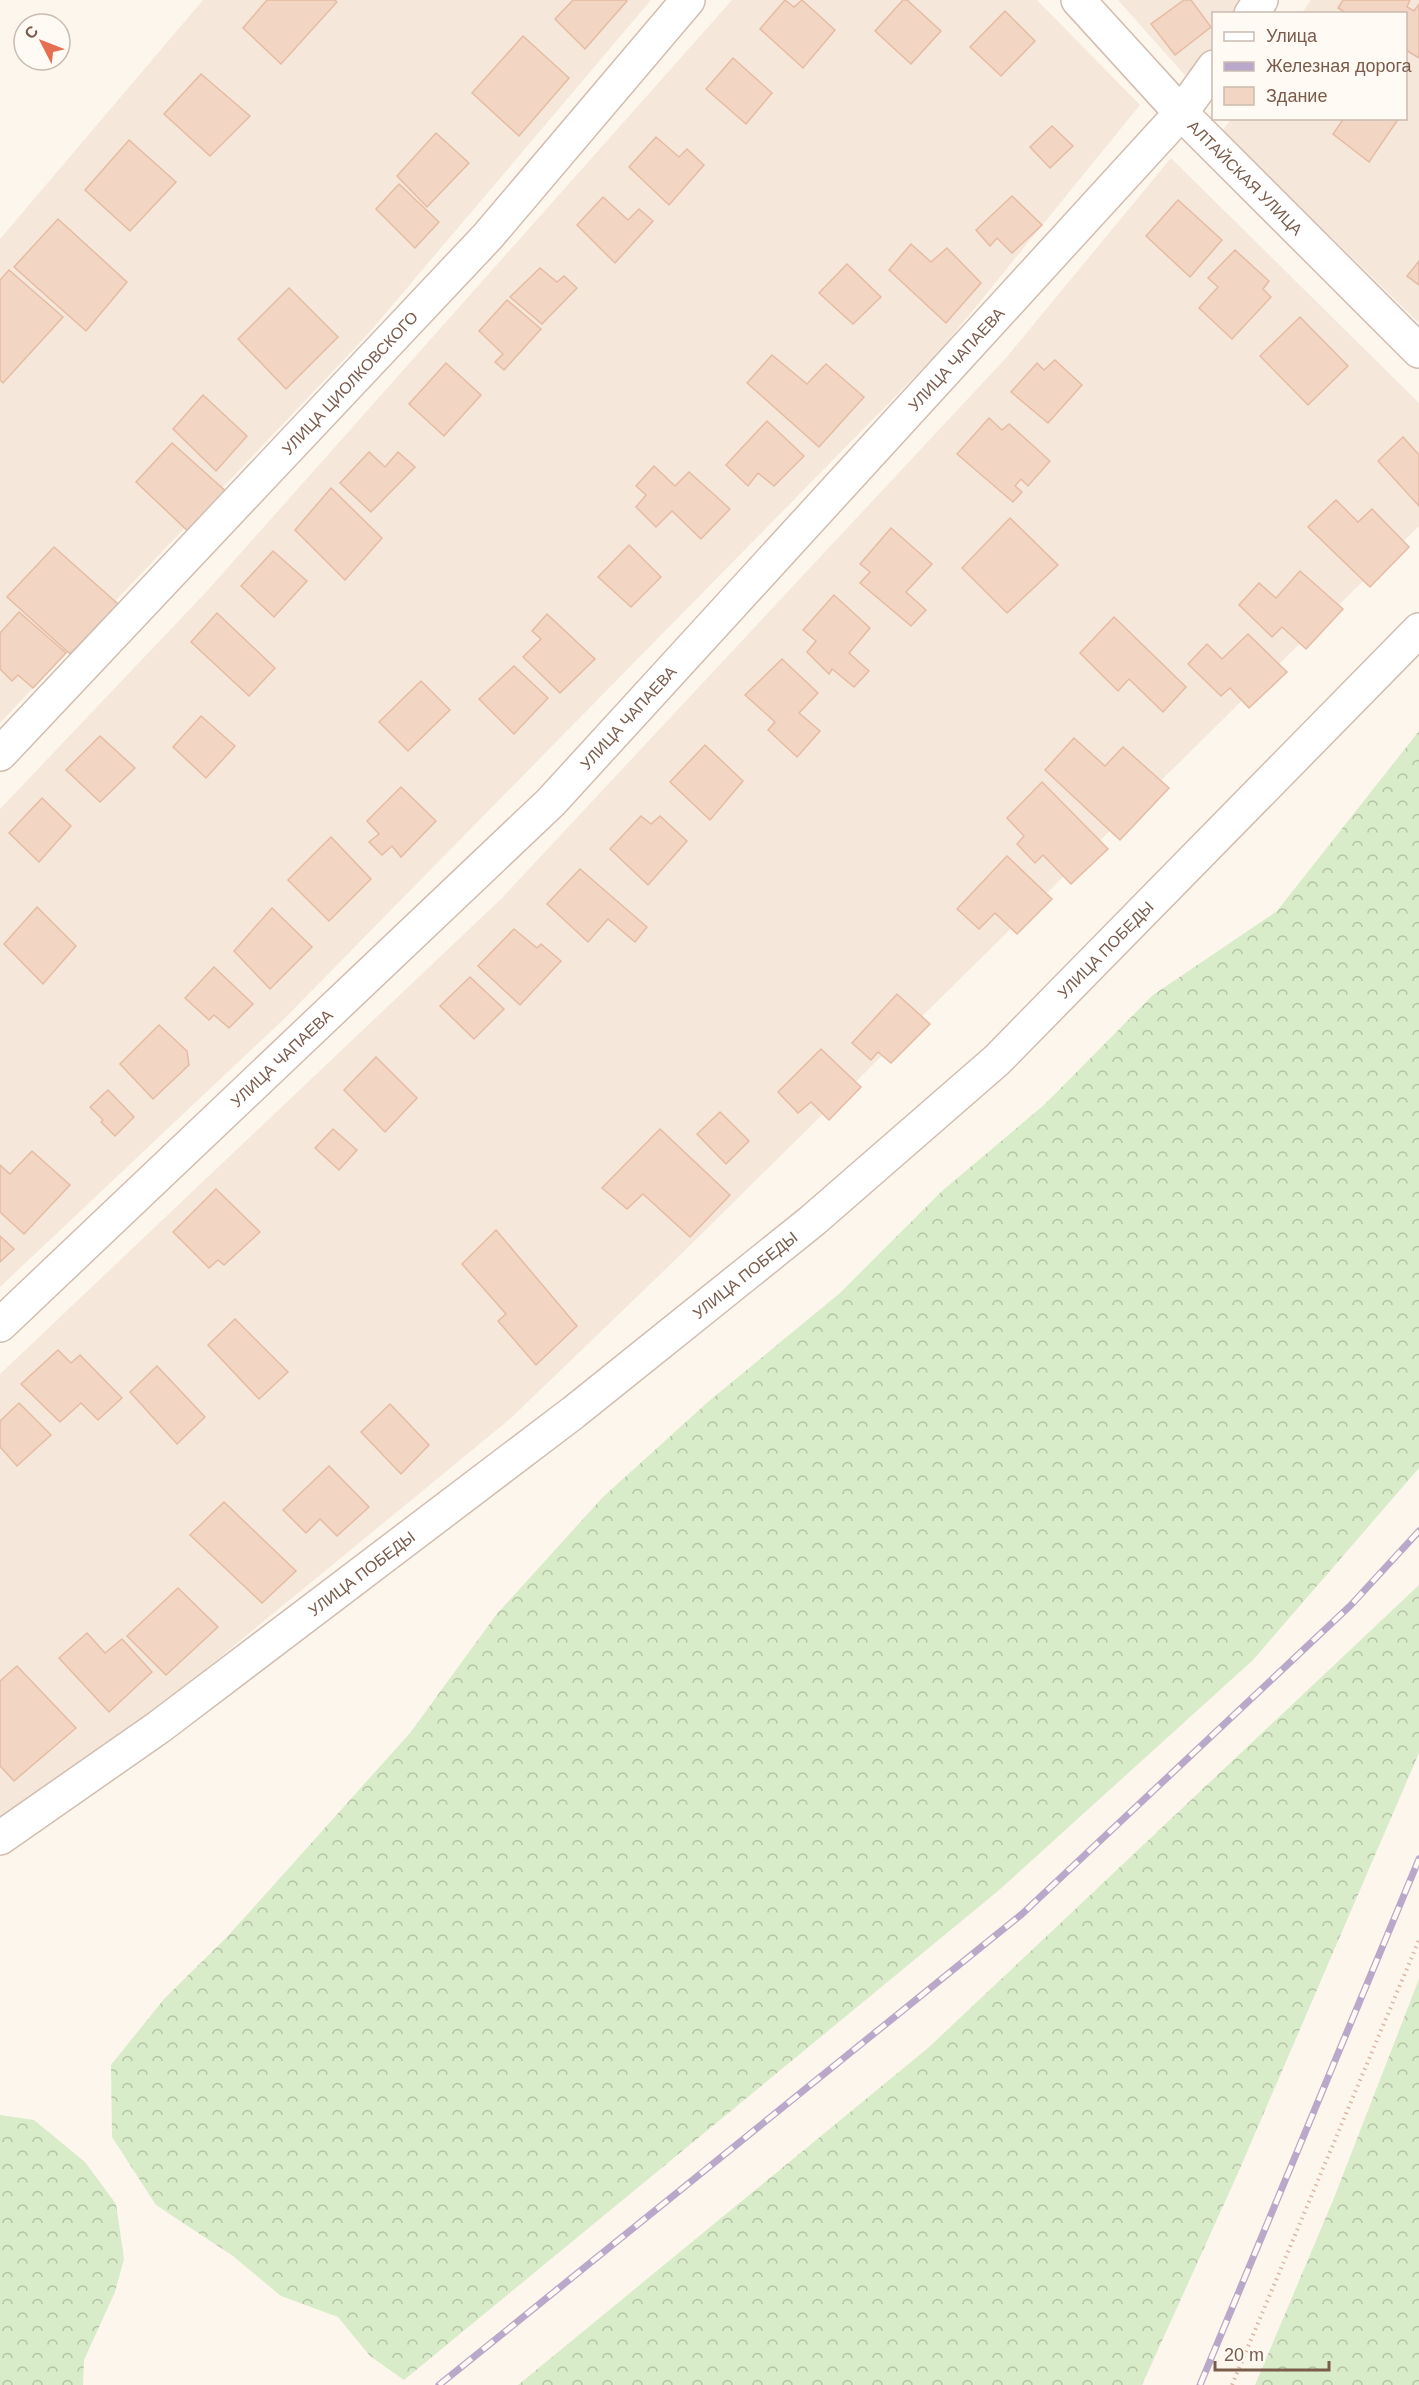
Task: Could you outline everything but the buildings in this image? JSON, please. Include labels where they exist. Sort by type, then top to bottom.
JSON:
[{"type":"street","name":"УЛИЦА ЦИОЛКОВСКОГО","points":[[0,754],[488,236],[688,0]]},
{"type":"street","name":"АЛТАЙСКАЯ УЛИЦА","points":[[1078,0],[1181,113],[1419,351]]},
{"type":"street","name":"УЛИЦА ЧАПАЕВА","points":[[0,1325],[551,802],[1181,113],[1212,70]]},
{"type":"street","name":"УЛИЦА ПОБЕДЫ","points":[[0,1838],[159,1727],[574,1412],[812,1221],[997,1060],[1419,630]]},
{"type":"path","points":[[1232,2385],[1419,1940]]},
{"type":"shaded area","points":[[203,0],[651,0],[368,334],[0,723],[0,239]]},
{"type":"shaded area","points":[[732,0],[1037,0],[1140,105],[939,352],[285,1018],[0,1287],[0,809],[207,591]]},
{"type":"shaded area","points":[[1118,0],[1245,0],[1237,12],[1212,12],[1212,50],[1191,82]]},
{"type":"shaded area","points":[[1311,0],[1419,0],[1419,323],[1222,131],[1230,120],[1407,120],[1407,12],[1303,12]]},
{"type":"shaded area","points":[[1171,158],[1419,403],[1419,526],[672,1263],[510,1419],[0,1838],[0,1374],[501,899],[1005,359]]},
{"type":"green space","points":[[1419,731],[1419,1468],[1253,1660],[998,1891],[404,2380],[370,2356],[338,2317],[281,2296],[233,2256],[156,2205],[112,2137],[111,2065],[164,1999],[227,1937],[410,1733],[496,1615],[603,1497],[709,1401],[840,1293],[942,1191],[1044,1105],[1153,995],[1277,911]]},
{"type":"green space","points":[[1419,1585],[1419,1753],[1238,2173],[1142,2385],[518,2385],[928,2048]]},
{"type":"green space","points":[[1419,1979],[1419,2385],[1255,2385],[1334,2198]]},
{"type":"green space","points":[[0,2115],[34,2120],[85,2162],[116,2204],[124,2259],[115,2292],[84,2360],[83,2385],[0,2385]]},
{"type":"railway","points":[[439,2385],[1022,1914],[1351,1605],[1419,1531]]},
{"type":"railway","points":[[1200,2385],[1419,1859]]}]
